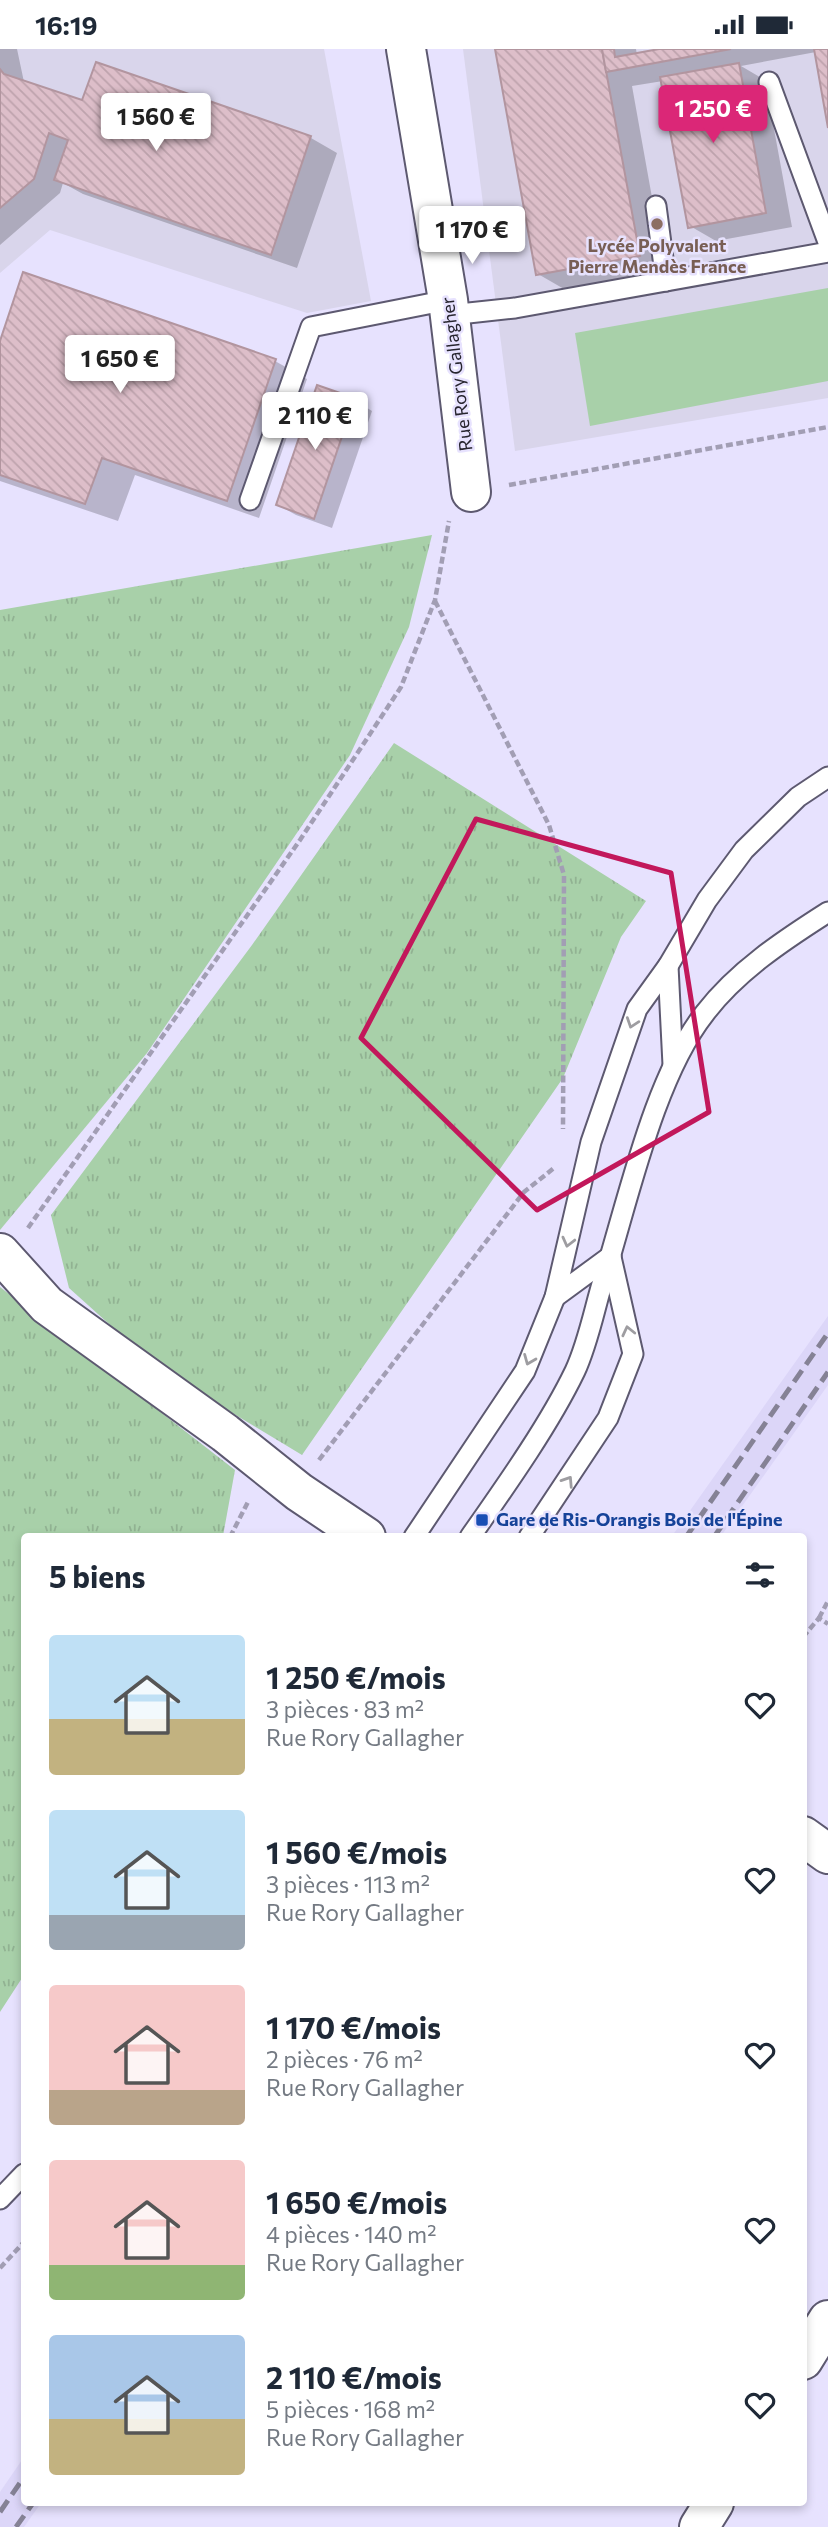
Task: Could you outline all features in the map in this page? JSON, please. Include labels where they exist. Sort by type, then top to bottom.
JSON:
[{"type":"street","name":"Rue Rory Gallagher","points":[[405,49],[449,308],[471,492]]},
{"type":"street","points":[[3,1256],[47,1305],[225,1433],[299,1492],[360,1533]]},
{"type":"street","points":[[807,1839],[828,1854]]},
{"type":"street","points":[[807,2354],[828,2320]]},
{"type":"street","points":[[699,2527],[712,2506]]},
{"type":"lane","points":[[769,82],[828,242]]},
{"type":"lane","points":[[656,206],[666,281]]},
{"type":"lane","points":[[250,499],[311,327],[449,308],[514,308],[828,252]]},
{"type":"lane","points":[[417,1533],[525,1371],[555,1297],[591,1142],[637,1009],[668,966],[707,900],[744,850],[798,797],[828,776]]},
{"type":"lane","points":[[473,1533],[513,1474],[576,1370],[634,1175],[673,1066],[706,1011],[761,958],[828,912]]},
{"type":"lane","points":[[668,966],[673,1066]]},
{"type":"lane","points":[[555,1297],[611,1256]]},
{"type":"lane","points":[[532,1533],[608,1418],[633,1355],[611,1256]]},
{"type":"lane","points":[[0,2199],[21,2177]]},
{"type":"path","points":[[3,1256],[300,840],[401,687],[435,600],[453,495],[828,428]]},
{"type":"path","points":[[435,600],[549,825],[564,875],[561,1122],[564,1133]]},
{"type":"path","points":[[299,1492],[322,1455],[524,1192],[561,1162]]},
{"type":"path","points":[[807,1632],[819,1618],[828,1601]]},
{"type":"path","points":[[819,1618],[828,1624]]},
{"type":"path","points":[[0,2268],[21,2245]]},
{"type":"highlighted area","points":[[476,819],[671,873],[709,1112],[537,1210],[361,1038]]},
{"type":"shaded area","points":[[0,49],[324,49],[371,301],[307,313],[50,230],[0,273]]},
{"type":"shaded area","name":"Lycée Polyvalent Pierre Mendès France","points":[[463,49],[828,49],[828,398],[515,451]]},
{"type":"shaded area","points":[[828,1316],[828,1385],[723,1533],[674,1533]]},
{"type":"shaded area","points":[[21,2461],[21,2506],[39,2506],[24,2527],[0,2527],[0,2492]]},
{"type":"green space","points":[[828,288],[828,381],[590,426],[575,333]]},
{"type":"green space","points":[[432,535],[409,627],[350,755],[147,1053],[0,1230],[0,610]]},
{"type":"green space","points":[[394,743],[646,901],[621,937],[563,1078],[302,1455],[158,1368],[69,1288],[51,1215],[252,945]]},
{"type":"green space","points":[[0,1287],[235,1470],[224,1533],[21,1533],[21,1980],[0,2012]]},
{"type":"building","points":[[495,49],[602,49],[640,256],[536,275]]},
{"type":"building","points":[[602,49],[614,49],[615,57],[659,49],[731,49],[606,72]]},
{"type":"building","points":[[814,49],[828,49],[828,128]]},
{"type":"building","points":[[96,62],[311,136],[271,255],[54,180],[68,140],[49,133],[34,179],[0,208],[0,69],[4,74],[82,100]]},
{"type":"building","points":[[739,63],[766,213],[688,228],[660,77]]},
{"type":"building","points":[[23,272],[276,359],[227,501],[102,458],[85,504],[0,475],[0,341]]},
{"type":"building","points":[[317,385],[355,398],[314,519],[276,505]]},
{"type":"railway","points":[[689,1533],[828,1333]]},
{"type":"railway","points":[[717,1533],[828,1372]]},
{"type":"railway","points":[[0,2512],[21,2481]]},
{"type":"railway","points":[[16,2527],[31,2506]]},
{"type":"place","name":"Lycée Polyvalent Pierre Mendès France","points":[[657,224]]},
{"type":"place","name":"Gare de Ris-Orangis Bois de l'Épine","points":[[482,1520]]}]
